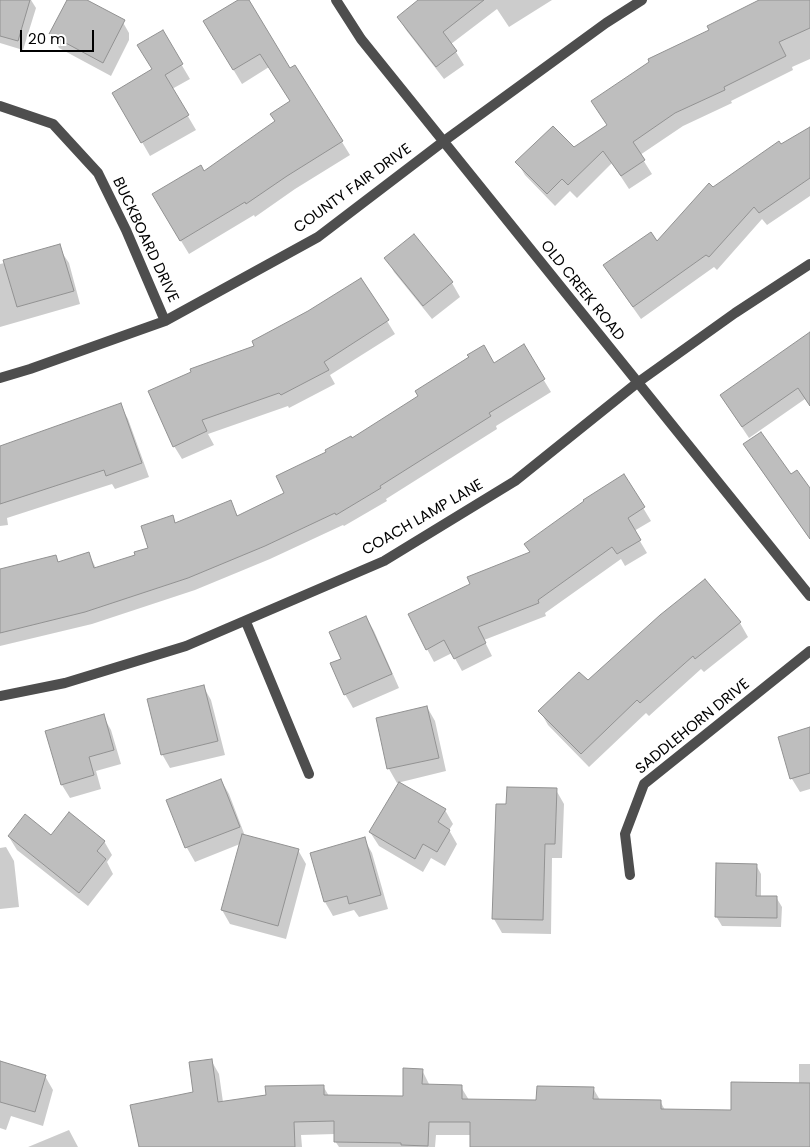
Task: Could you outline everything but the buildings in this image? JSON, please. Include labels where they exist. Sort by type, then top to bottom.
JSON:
[{"type":"street","name":"OLD CREEK ROAD","points":[[336,0],[361,40],[810,596]]},
{"type":"street","name":"COUNTY FAIR DRIVE","points":[[0,378],[165,321],[318,237],[444,141],[606,23],[642,0]]},
{"type":"street","name":"BUCKBOARD DRIVE","points":[[0,106],[53,124],[98,173],[126,230],[165,321]]},
{"type":"street","name":"COACH LAMP LANE","points":[[0,696],[65,682],[186,646],[246,622],[392,556],[515,481],[637,383],[735,313],[810,264]]},
{"type":"street","points":[[246,622],[309,774]]},
{"type":"street","name":"SADDLEHORN DRIVE","points":[[630,875],[625,834],[644,784],[810,651]]}]
